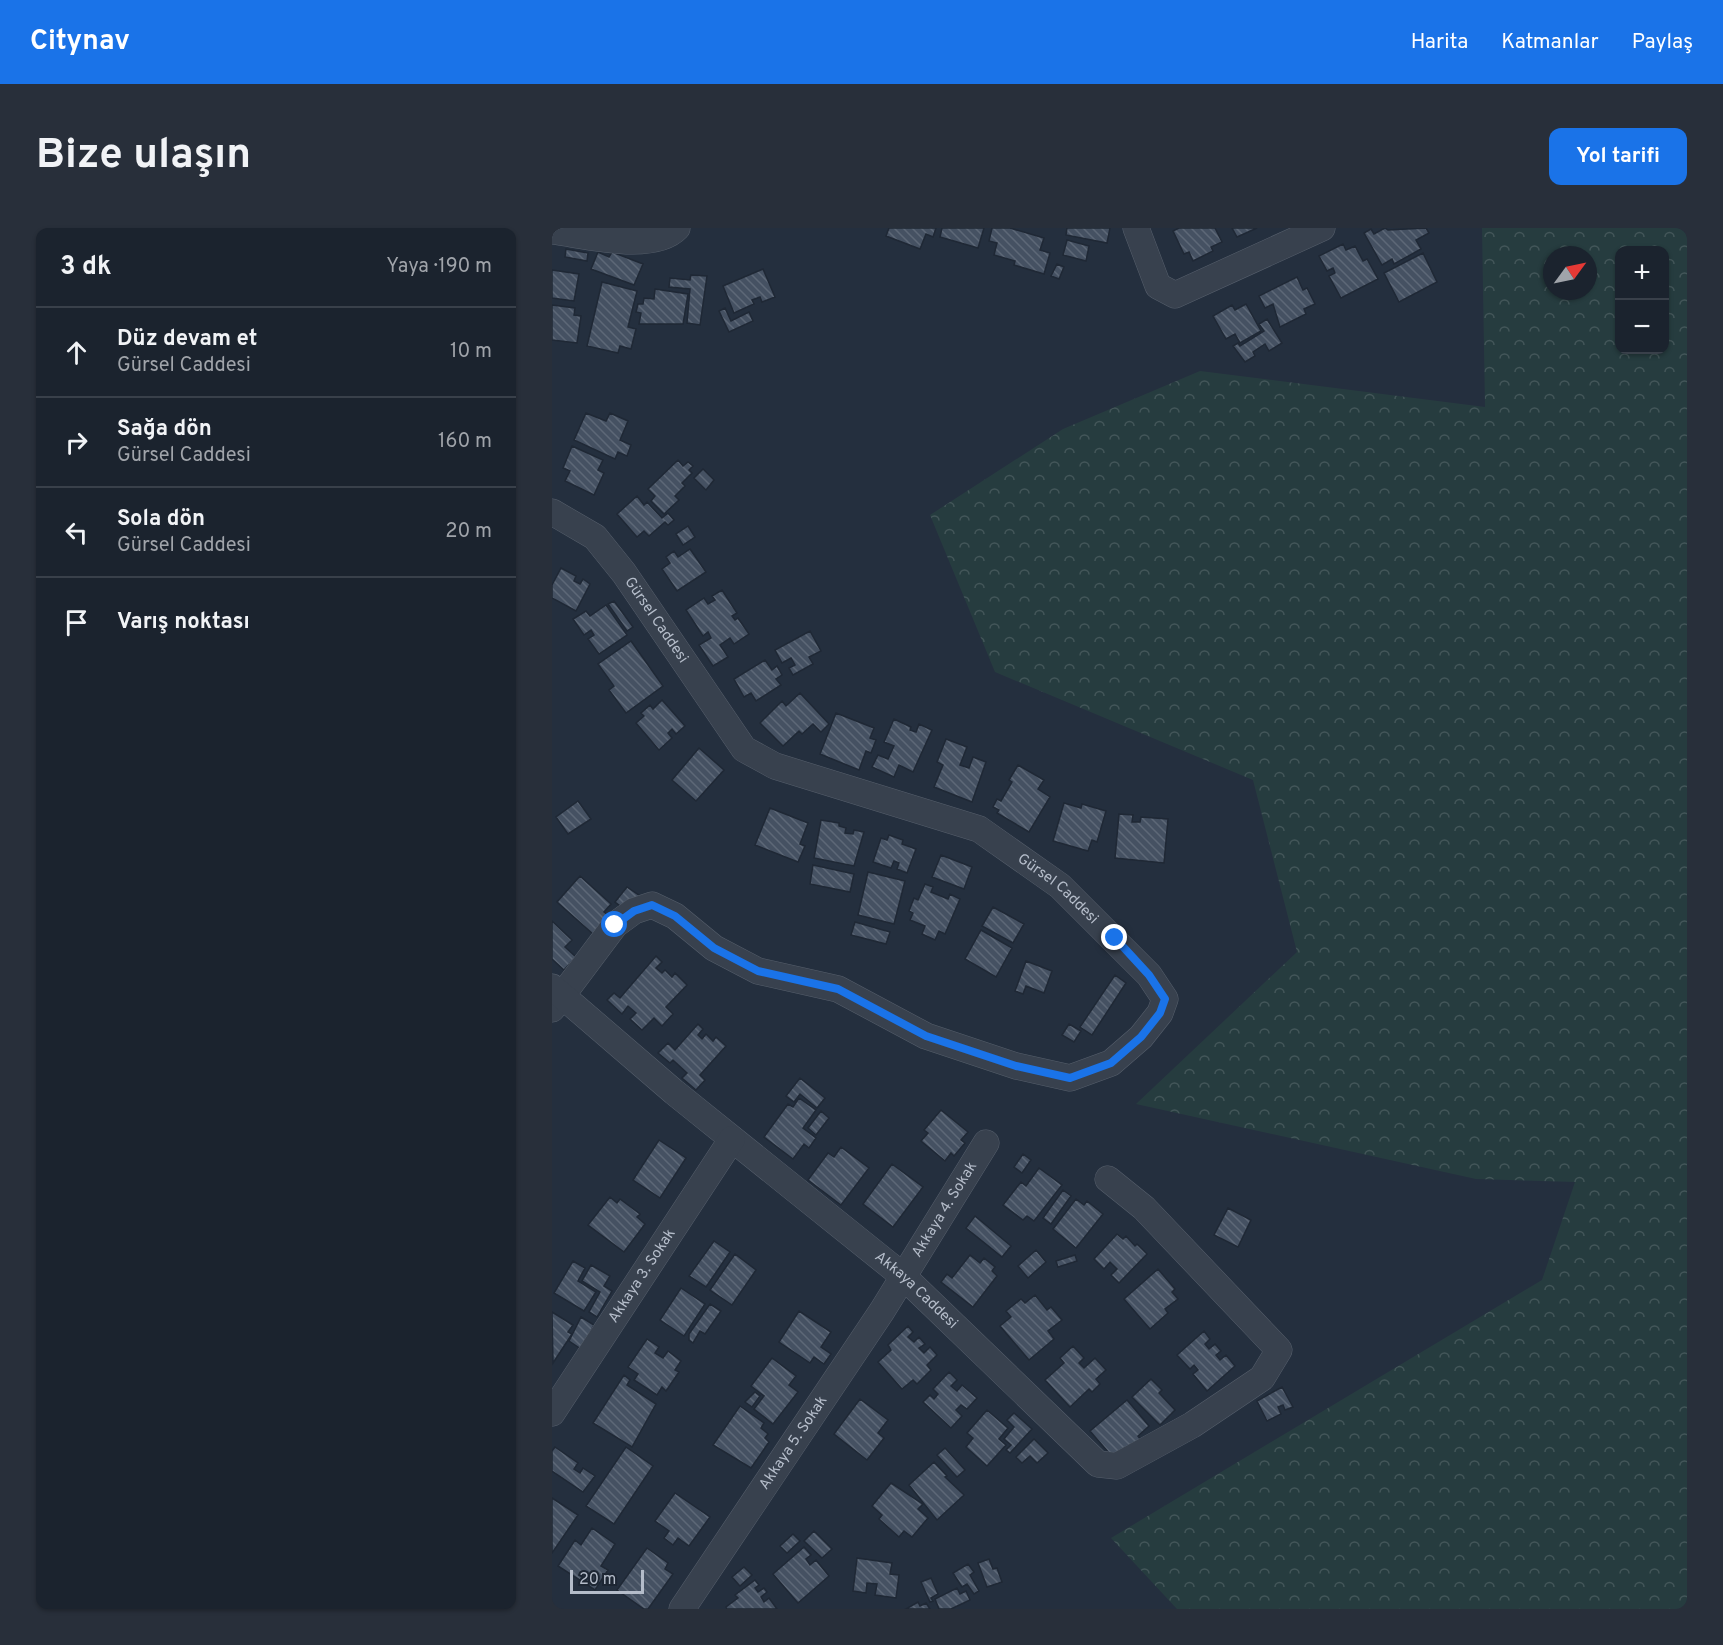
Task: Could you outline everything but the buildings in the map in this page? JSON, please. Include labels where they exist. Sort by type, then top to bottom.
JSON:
[{"type":"street","points":[[552,231],[646,242],[670,234],[677,228]]},
{"type":"street","points":[[1136,228],[1158,286],[1175,296],[1322,228]]},
{"type":"street","name":"Gürsel Caddesi","points":[[552,512],[595,537],[624,573],[744,749],[776,766],[979,829],[1060,886],[1149,975],[1165,999],[1160,1013],[1141,1037],[1111,1063],[1070,1078],[1016,1066],[926,1036],[838,989],[758,971],[714,948],[675,916],[652,905],[634,911],[615,925],[555,997]]},
{"type":"street","name":"Akkaya Caddesi","points":[[555,997],[903,1276],[1098,1464],[1117,1466],[1192,1425],[1262,1378],[1279,1350],[1143,1208],[1108,1179]]},
{"type":"street","name":"Akkaya 3. Sokak","points":[[552,1413],[732,1138]]},
{"type":"street","name":"Akkaya 4. Sokak","points":[[903,1276],[986,1143]]},
{"type":"street","name":"Akkaya 5. Sokak","points":[[682,1609],[903,1276]]},
{"type":"green space","points":[[1482,228],[1687,228],[1687,1609],[1177,1609],[1111,1538],[1542,1280],[1575,1182],[1476,1179],[1136,1104],[1297,952],[1253,780],[995,672],[930,515],[1063,429],[1200,371],[1485,407]]},
{"type":"route","points":[[615,925],[634,911],[652,905],[675,916],[714,948],[758,971],[838,989],[926,1036],[1016,1066],[1070,1078],[1111,1063],[1141,1037],[1160,1013],[1165,999],[1149,975],[1115,938]]}]
